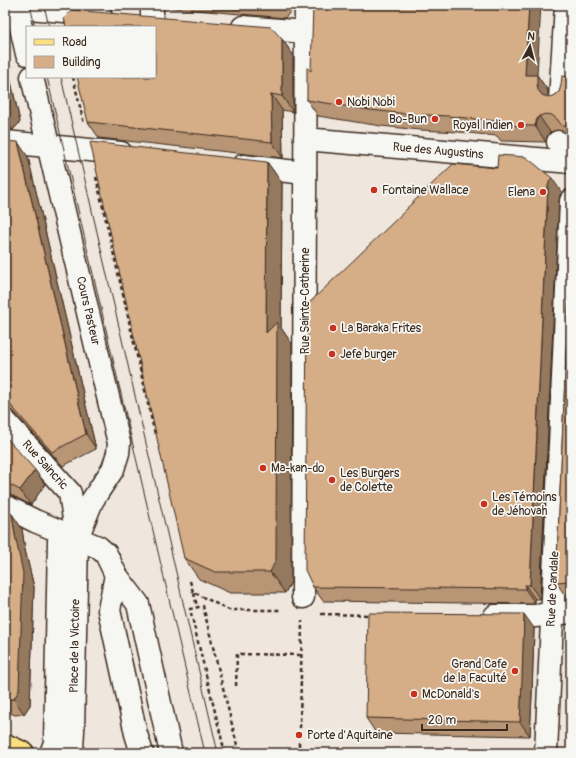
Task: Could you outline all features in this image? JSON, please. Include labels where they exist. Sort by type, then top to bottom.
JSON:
[{"type":"main road","points":[[5,745],[24,753]]},
{"type":"street","name":"Rue Sainte-Catherine","points":[[303,605],[306,5]]},
{"type":"street","points":[[560,100],[566,5]]},
{"type":"street","points":[[26,51],[12,6],[146,15]]},
{"type":"street","points":[[222,25],[306,32]]},
{"type":"street","name":"Cours Pasteur","points":[[32,78],[119,443],[118,454],[113,469],[70,535]]},
{"type":"street","name":"Rue des Augustins","points":[[305,139],[571,161]]},
{"type":"street","points":[[5,142],[138,155]]},
{"type":"street","points":[[558,142],[571,161]]},
{"type":"street","points":[[222,164],[305,173]]},
{"type":"street","name":"Rue de Candale","points":[[546,745],[562,613],[571,201]]},
{"type":"street","name":"Rue Saincric","points":[[5,421],[70,493],[70,535]]},
{"type":"street","points":[[5,506],[35,521],[98,547],[106,554],[116,574],[138,604],[171,753]]},
{"type":"street","points":[[51,753],[55,743],[59,541],[70,535]]},
{"type":"street","name":"Place de la Victoire","points":[[70,535],[73,731],[72,748],[70,753]]},
{"type":"street","points":[[116,574],[109,610],[136,734],[142,753]]},
{"type":"street","points":[[472,616],[535,616],[562,613]]},
{"type":"path","points":[[73,78],[156,436]]},
{"type":"path","points":[[190,581],[197,607]]},
{"type":"path","points":[[193,592],[229,610],[285,610]]},
{"type":"path","points":[[300,728],[303,605]]},
{"type":"path","points":[[225,753],[190,609],[197,607],[203,606],[239,753]]},
{"type":"path","points":[[318,614],[371,615]]},
{"type":"path","points":[[236,686],[238,654],[302,655]]},
{"type":"path","points":[[299,742],[299,753]]},
{"type":"building","points":[[313,5],[529,5],[525,75],[537,75],[538,90],[542,95],[548,97],[554,96],[559,92],[562,76],[571,77],[571,126],[562,126],[552,115],[546,114],[539,116],[535,126],[490,125],[494,121],[370,110],[307,100],[307,67],[311,71]]},
{"type":"building","points":[[72,10],[271,27],[282,39],[282,96],[271,94],[272,142],[88,122],[77,78],[156,78],[156,26],[66,26],[64,18]]},
{"type":"building","points":[[5,86],[10,107],[5,112]]},
{"type":"building","points":[[5,141],[18,142],[86,434],[52,452],[5,399]]},
{"type":"building","points":[[90,142],[267,162],[266,333],[277,322],[276,560],[270,572],[215,572],[184,558]]},
{"type":"building","points":[[498,155],[526,157],[552,178],[548,186],[530,585],[525,585],[525,589],[313,587],[305,570],[307,305],[453,164],[497,168]]},
{"type":"building","points":[[571,241],[571,581],[556,582]]},
{"type":"building","points":[[5,436],[35,470],[20,490],[5,482]]},
{"type":"building","points":[[5,510],[12,514],[23,573],[19,690],[14,699],[5,700]]},
{"type":"building","points":[[368,613],[524,614],[520,722],[366,718]]},
{"type":"tram line","points":[[30,5],[35,26]]},
{"type":"tram line","points":[[44,5],[49,26]]},
{"type":"tram line","points":[[47,78],[205,753]]},
{"type":"tram line","points":[[61,78],[218,753]]},
{"type":"place","name":"Nobi Nobi","points":[[339,102]]},
{"type":"place","name":"Bo-Bun","points":[[435,119]]},
{"type":"place","name":"Royal Indien","points":[[521,125]]},
{"type":"place","name":"Fontaine Wallace","points":[[374,190]]},
{"type":"place","name":"Elena","points":[[543,192]]},
{"type":"place","name":"La Baraka Frites","points":[[333,328]]},
{"type":"place","name":"Jefe burger","points":[[332,354]]},
{"type":"place","name":"Ma-kan-do","points":[[263,468]]},
{"type":"place","name":"Les Burgers de Colette","points":[[332,480]]},
{"type":"place","name":"Les Témoins de Jéhovah","points":[[484,504]]},
{"type":"place","name":"Grand Cafe de la Faculté","points":[[515,671]]},
{"type":"place","name":"McDonald's","points":[[414,694]]},
{"type":"place","name":"Porte d'Aquitaine","points":[[299,735]]}]
